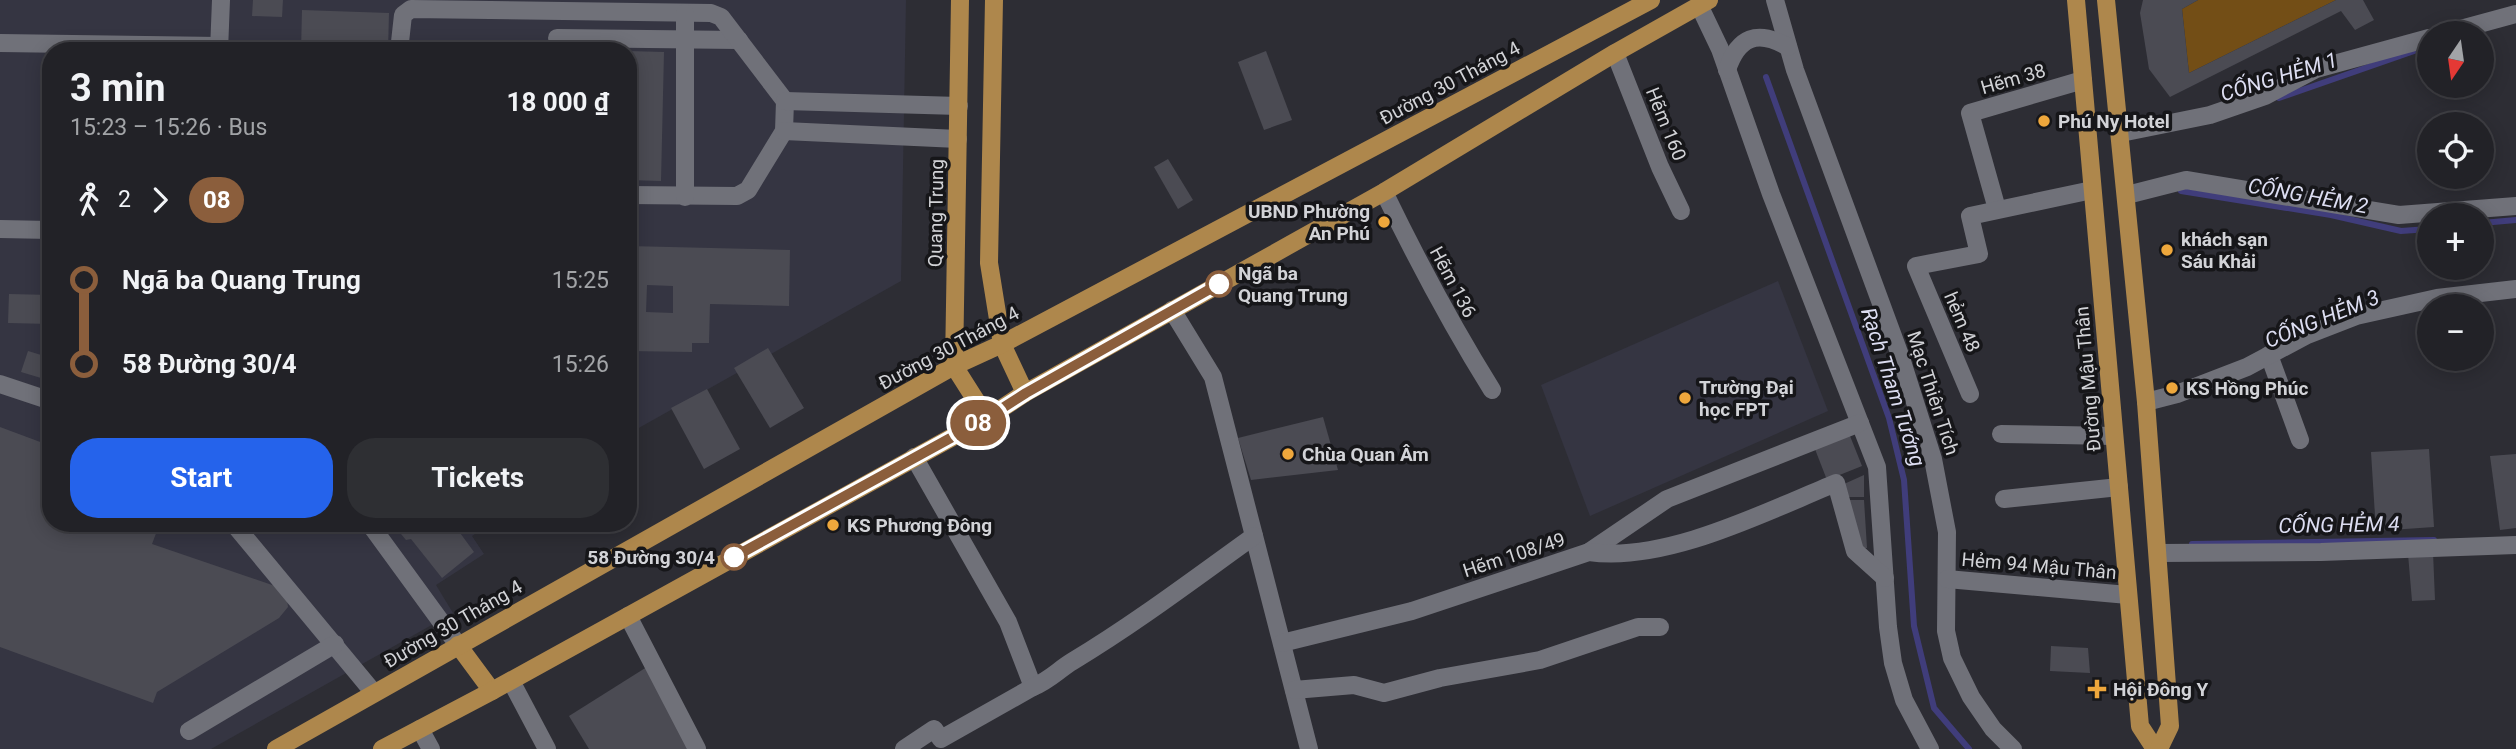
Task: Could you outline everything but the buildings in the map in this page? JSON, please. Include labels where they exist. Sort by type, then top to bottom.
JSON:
[{"type":"main road","name":"Quang Trung","points":[[954,366],[960,0]]},
{"type":"main road","points":[[994,0],[989,263],[1002,344],[1026,393]]},
{"type":"main road","name":"Đường 30 Tháng 4","points":[[276,749],[954,366],[1002,344],[1651,0]]},
{"type":"main road","name":"Đường Mậu Thân","points":[[2076,0],[2140,726],[2157,749],[2170,726],[2146,402],[2106,0]]},
{"type":"main road","points":[[382,749],[511,681],[987,418],[1026,393],[1384,192],[1704,2]]},
{"type":"main road","points":[[2081,56],[2112,51]]},
{"type":"main road","points":[[954,366],[987,418]]},
{"type":"main road","points":[[458,645],[492,691]]},
{"type":"street","points":[[219,42],[221,0]]},
{"type":"street","name":"Mạc Thiên Tích","points":[[1775,0],[1788,47],[1852,221],[1873,287],[1900,355],[1933,459],[1947,532],[1946,631],[1952,659],[1971,697],[1993,729],[2013,749]]},
{"type":"street","points":[[1704,2],[1771,194],[1877,467],[1894,663],[1904,700],[1930,749]]},
{"type":"street","points":[[400,42],[403,15],[411,9],[712,13],[721,17],[785,101],[784,131],[748,190],[737,196],[637,195]]},
{"type":"street","points":[[557,11],[557,42]]},
{"type":"street","points":[[685,13],[685,197]]},
{"type":"street","points":[[2490,21],[2516,14]]},
{"type":"street","points":[[1727,70],[1732,57],[1747,39],[1762,37],[1776,40],[1788,47]]},
{"type":"street","points":[[634,42],[739,40]]},
{"type":"street","points":[[2121,133],[2210,115],[2264,96],[2316,69],[2417,41]]},
{"type":"street","points":[[0,43],[42,45]]},
{"type":"street","name":"Hẽm 160","points":[[1615,53],[1660,167],[1681,211]]},
{"type":"street","name":"Hẽm 38","points":[[1997,209],[1970,113],[2082,80]]},
{"type":"street","points":[[785,101],[959,106]]},
{"type":"street","points":[[784,131],[958,139]]},
{"type":"street","points":[[2127,195],[2186,180],[2399,215],[2516,206]]},
{"type":"street","points":[[1997,209],[2092,190]]},
{"type":"street","name":"Hẽm 136","points":[[1384,192],[1458,336],[1492,390]]},
{"type":"street","name":"hẻm 48","points":[[1970,394],[1916,267],[1979,254],[1970,216],[1997,209]]},
{"type":"street","points":[[0,229],[42,230]]},
{"type":"street","points":[[2146,402],[2177,394],[2247,367],[2307,335],[2356,316],[2410,303],[2516,289]]},
{"type":"street","points":[[1172,310],[1213,377],[1309,749]]},
{"type":"street","points":[[2269,355],[2300,440]]},
{"type":"street","points":[[0,384],[42,398]]},
{"type":"street","points":[[1589,552],[1667,499],[1860,423]]},
{"type":"street","points":[[2001,434],[2114,436]]},
{"type":"street","points":[[914,457],[1008,622],[1033,687]]},
{"type":"street","name":"Hẽm 108/49","points":[[1282,643],[1412,611],[1589,552],[1612,556],[1661,550],[1836,483],[1855,551],[1885,578]]},
{"type":"street","points":[[2004,499],[2119,487]]},
{"type":"street","points":[[241,532],[374,693]]},
{"type":"street","points":[[376,532],[458,645]]},
{"type":"street","points":[[904,749],[934,729],[941,738],[1033,687],[1049,681],[1066,665],[1122,631],[1254,536]]},
{"type":"street","points":[[2158,553],[2321,552],[2516,545]]},
{"type":"street","name":"Hẻm 94 Mậu Thân","points":[[1947,579],[2128,595]]},
{"type":"street","points":[[628,616],[697,749]]},
{"type":"street","points":[[1294,690],[1354,685],[1384,693],[1440,678],[1540,660],[1638,627],[1660,627]]},
{"type":"street","points":[[189,731],[335,644]]},
{"type":"street","points":[[511,681],[547,749]]},
{"type":"street","points":[[419,729],[431,749]]},
{"type":"shaded area","points":[[0,0],[906,0],[901,281],[637,429],[637,42],[42,42],[42,532],[478,532],[472,536],[484,554],[436,585],[453,613],[211,749],[0,749]]},
{"type":"shaded area","points":[[2198,0],[2336,0],[2189,73],[2182,9]]},
{"type":"shaded area","name":"Trường Đại học FPT","points":[[1778,281],[1828,411],[1590,516],[1541,385]]},
{"type":"waterway","name":"CỐNG HẺM 1","points":[[2279,98],[2417,50]]},
{"type":"waterway","name":"Rạch Tham Tướng","points":[[1766,77],[1889,418],[1904,480],[1914,626],[1934,708],[1969,749]]},
{"type":"waterway","name":"CỐNG HẺM 2","points":[[2181,191],[2331,215],[2401,231],[2417,230]]},
{"type":"waterway","name":"CỐNG HẺM 2","points":[[2494,222],[2516,220]]},
{"type":"waterway","name":"CỐNG HẺM 4","points":[[2192,544],[2434,540]]},
{"type":"bus line","name":"08","points":[[734,557],[987,418],[1026,393],[1219,284]]},
{"type":"place","name":"Phú Ny Hotel","points":[[2044,121]]},
{"type":"place","name":"UBND Phường An Phú","points":[[1384,222]]},
{"type":"place","name":"khách sạn Sáu Khải","points":[[2167,250]]},
{"type":"place","name":"Ngã ba Quang Trung","points":[[1219,284]]},
{"type":"place","name":"KS Hồng Phúc","points":[[2172,388]]},
{"type":"place","name":"Trường Đại học FPT","points":[[1685,398]]},
{"type":"place","name":"Chùa Quan Âm","points":[[1288,454]]},
{"type":"place","name":"KS Phương Đông","points":[[833,525]]},
{"type":"place","name":"58 Đường 30/4","points":[[734,557]]},
{"type":"place","name":"Hội Đông Y","points":[[2097,689]]},
{"type":"water label","name":"CỐNG HẺM 3","points":[[2322,319]]}]
